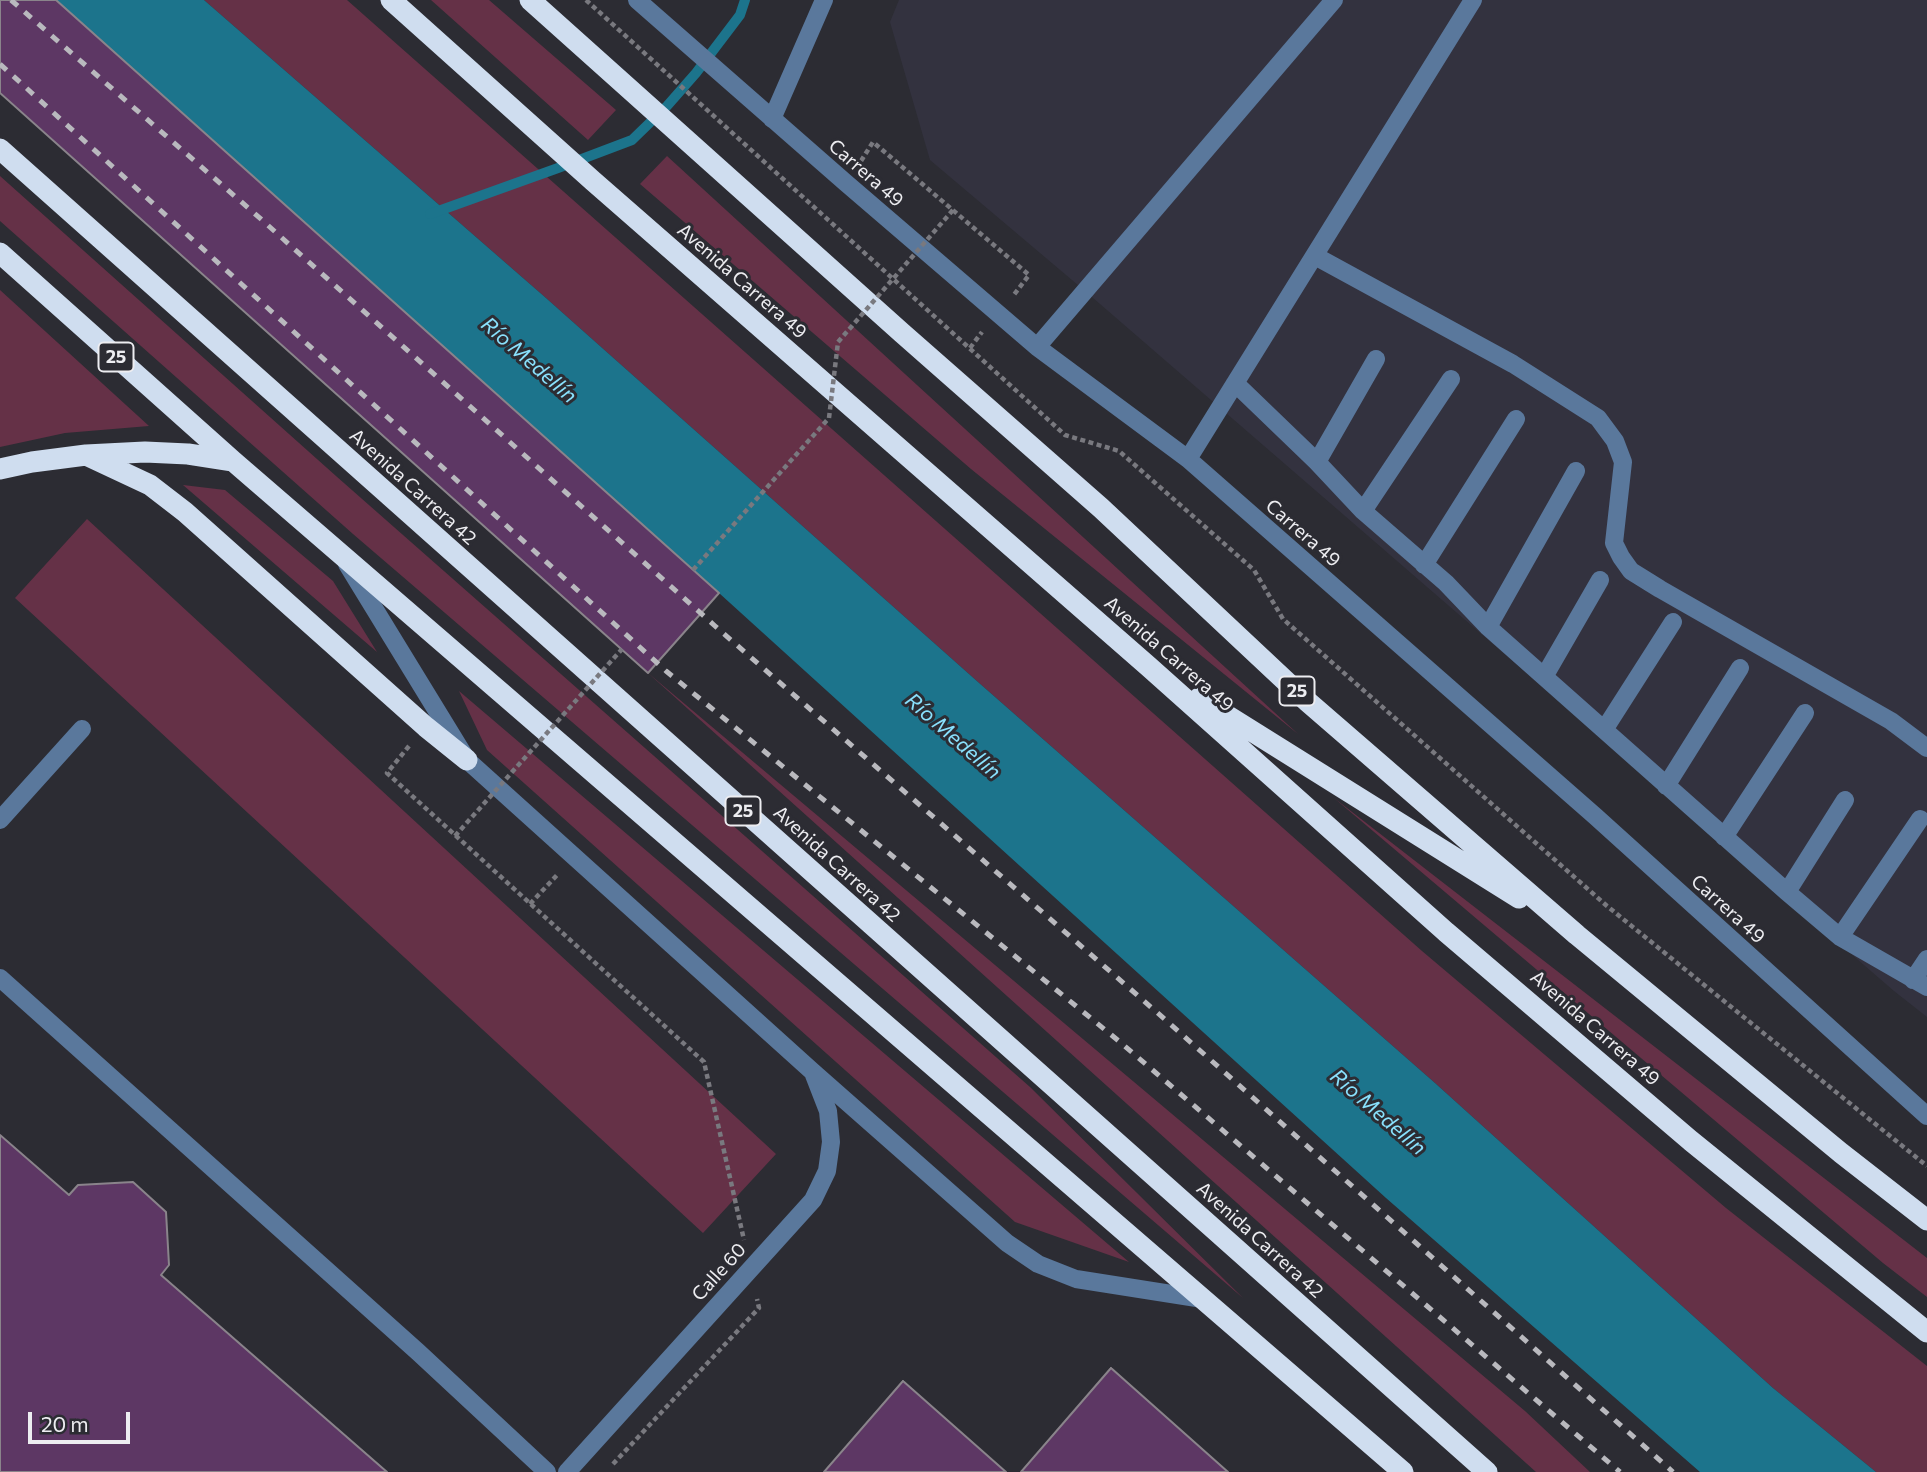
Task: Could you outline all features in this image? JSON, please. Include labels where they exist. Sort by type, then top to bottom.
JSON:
[{"type":"highway","name":"Avenida Carrera 49","points":[[391,0],[593,181],[1149,666],[1446,932],[1692,1141],[1927,1332]]},
{"type":"highway","name":"25","points":[[530,0],[1101,508],[1308,702],[1577,935],[1841,1153],[1927,1220]]},
{"type":"highway","name":"Avenida Carrera 42","points":[[0,149],[1487,1472]]},
{"type":"highway","name":"25","points":[[0,253],[341,555],[1403,1472]]},
{"type":"highway","points":[[0,469],[86,455],[145,452],[177,453],[233,461]]},
{"type":"highway","points":[[86,455],[150,485],[185,512],[415,718],[467,761]]},
{"type":"highway","points":[[1149,666],[1577,935]]},
{"type":"street","name":"Carrera 49","points":[[637,0],[1037,347],[1188,459],[1595,816],[1927,1116]]},
{"type":"street","points":[[772,119],[824,0]]},
{"type":"street","points":[[1037,347],[1334,0]]},
{"type":"street","points":[[1188,459],[1473,0]]},
{"type":"street","points":[[1315,256],[1513,365],[1598,418],[1615,441],[1623,462],[1614,543],[1631,570],[1891,721],[1927,748]]},
{"type":"street","points":[[1317,462],[1376,359]]},
{"type":"street","points":[[1363,512],[1451,379]]},
{"type":"street","points":[[1235,383],[1317,462],[1363,512],[1446,583],[1488,627],[1840,937],[1920,984],[1927,959]]},
{"type":"street","points":[[1424,565],[1516,419]]},
{"type":"street","points":[[1488,627],[1576,471]]},
{"type":"street","points":[[341,555],[467,761],[1007,1243],[1038,1264],[1076,1279],[1203,1299]]},
{"type":"street","points":[[1544,677],[1601,580]]},
{"type":"street","points":[[1604,730],[1673,622]]},
{"type":"street","points":[[1666,786],[1741,668]]},
{"type":"street","points":[[1724,837],[1805,713]]},
{"type":"street","points":[[0,820],[82,729]]},
{"type":"street","points":[[1787,892],[1845,800]]},
{"type":"street","points":[[1840,937],[1920,819]]},
{"type":"street","points":[[0,978],[418,1352],[547,1472]]},
{"type":"street","name":"Calle 60","points":[[567,1472],[813,1200],[827,1171],[831,1142],[828,1111],[813,1072]]},
{"type":"path","points":[[586,0],[1065,435],[1119,452],[1254,570],[1283,619],[1607,906],[1927,1166]]},
{"type":"path","points":[[873,142],[1029,275]]},
{"type":"path","points":[[693,570],[829,418],[838,342],[953,210]]},
{"type":"path","points":[[455,836],[622,649]]},
{"type":"path","points":[[387,773],[704,1062],[759,1308],[606,1472]]},
{"type":"path","points":[[530,904],[574,857]]},
{"type":"shaded area","points":[[204,0],[347,0],[1422,951],[1726,1208],[1927,1366],[1927,1472],[1876,1472],[1773,1388],[1435,1083],[546,298]]},
{"type":"shaded area","points":[[431,0],[489,0],[616,110],[588,140]]},
{"type":"shaded area","points":[[899,0],[1927,0],[1927,1017],[930,160],[890,22]]},
{"type":"shaded area","points":[[667,156],[1298,734],[971,469],[640,184]]},
{"type":"shaded area","points":[[0,176],[336,476],[1030,1087],[1243,1298],[353,534],[0,221]]},
{"type":"shaded area","points":[[0,290],[149,426],[65,433],[0,447]]},
{"type":"shaded area","points":[[183,485],[225,490],[333,581],[377,652]]},
{"type":"shaded area","points":[[87,519],[776,1154],[703,1233],[15,598]]},
{"type":"shaded area","points":[[648,673],[1525,1411],[1590,1472],[1536,1472]]},
{"type":"shaded area","points":[[459,691],[1129,1262],[1015,1222],[487,750]]},
{"type":"shaded area","points":[[1334,798],[1927,1258],[1927,1297],[1883,1263]]},
{"type":"water","name":"Río Medellín","points":[[56,0],[204,0],[546,298],[1435,1083],[1773,1388],[1876,1472],[1700,1472],[1386,1198],[719,593]]},
{"type":"building","points":[[0,0],[56,0],[719,593],[648,673],[0,93]]},
{"type":"building","points":[[0,1135],[69,1195],[78,1185],[133,1182],[166,1212],[169,1265],[161,1275],[387,1472],[0,1472]]},
{"type":"building","points":[[1111,1368],[1228,1472],[1021,1472]]},
{"type":"building","points":[[903,1381],[1006,1472],[824,1472]]},
{"type":"waterway","points":[[430,214],[632,140],[696,73],[740,15],[745,0]]},
{"type":"railway","points":[[11,0],[1673,1472]]},
{"type":"railway","points":[[0,64],[666,671],[1120,1042],[1620,1472]]}]
